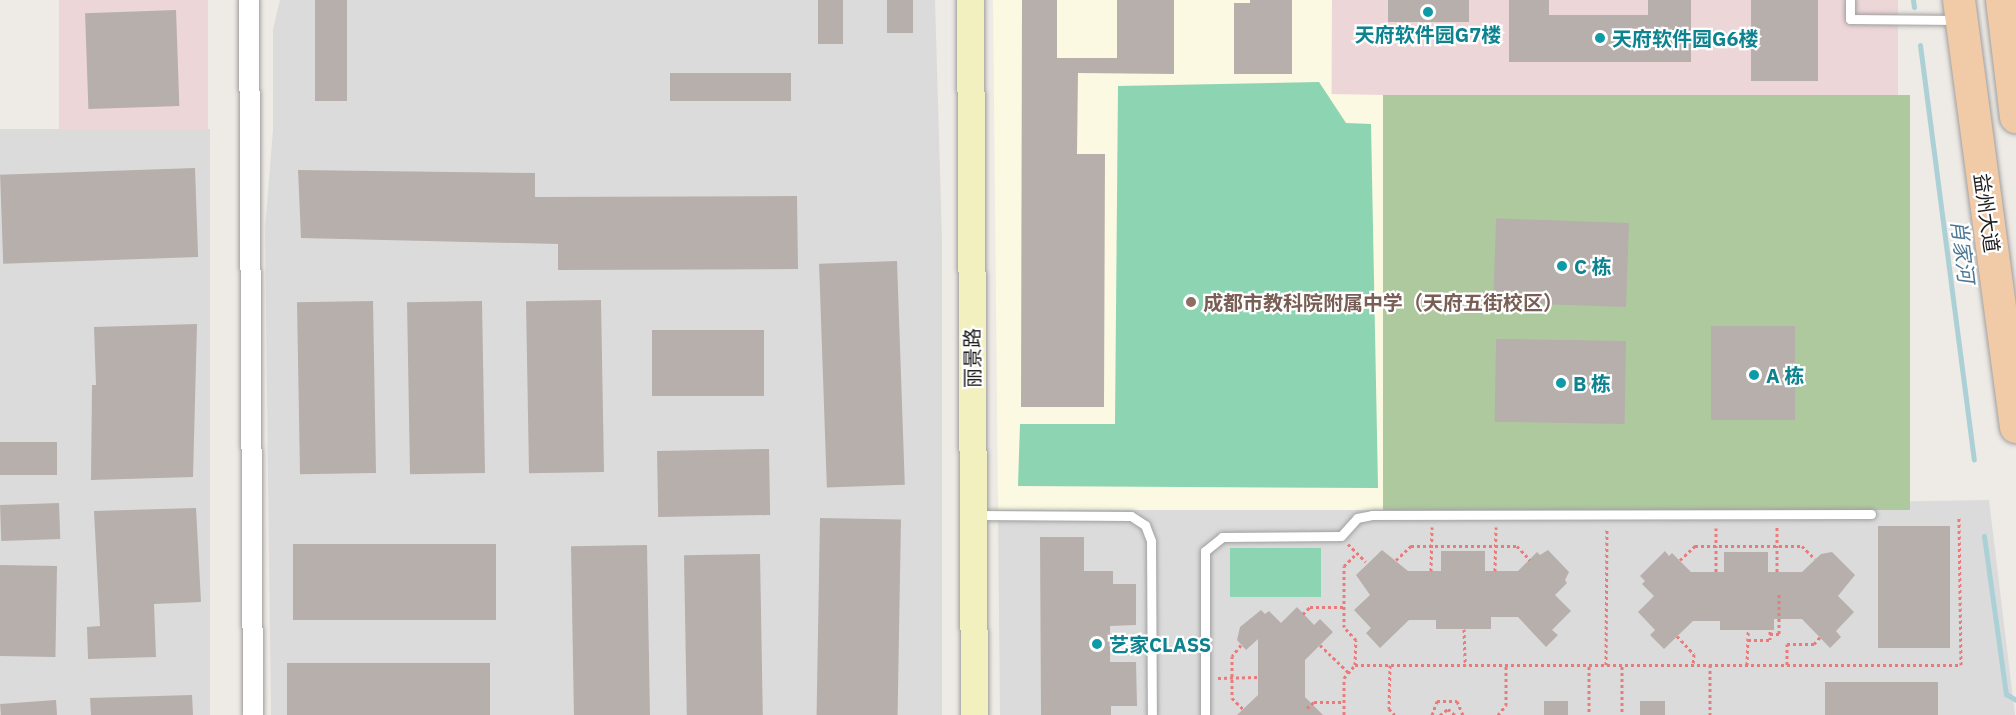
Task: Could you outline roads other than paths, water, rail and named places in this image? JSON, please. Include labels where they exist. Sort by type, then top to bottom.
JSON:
[{"type":"main road","points":[[2002,0],[2016,117]]},
{"type":"main road","name":"益州大道","points":[[1960,10],[2016,427]]},
{"type":"street","points":[[249,0],[253,715]]},
{"type":"street","name":"丽景路","points":[[970,0],[974,715]]},
{"type":"lane","points":[[1850,0],[1850,19],[1960,10]]},
{"type":"lane","points":[[1205,715],[1205,551],[1212,541],[1222,537],[1341,536],[1357,518],[1364,516],[1871,514]]},
{"type":"lane","points":[[973,515],[1131,516],[1145,525],[1151,541],[1152,715]]},
{"type":"waterway","name":"肖家河","points":[[1913,0],[1914,7]]},
{"type":"waterway","name":"肖家河","points":[[1920,45],[1974,460]]},
{"type":"waterway","name":"肖家河","points":[[1984,536],[2006,694],[2016,700]]},
{"type":"place","name":"天府软件园G7楼","points":[[1428,12]]},
{"type":"place","name":"天府软件园G6楼","points":[[1600,38]]},
{"type":"place","name":"C 栋","points":[[1562,266]]},
{"type":"place","name":"成都市教科院附属中学（天府五街校区）","points":[[1191,302]]},
{"type":"place","name":"A 栋","points":[[1754,375]]},
{"type":"place","name":"B 栋","points":[[1561,383]]},
{"type":"place","name":"艺家CLASS","points":[[1097,644]]}]
